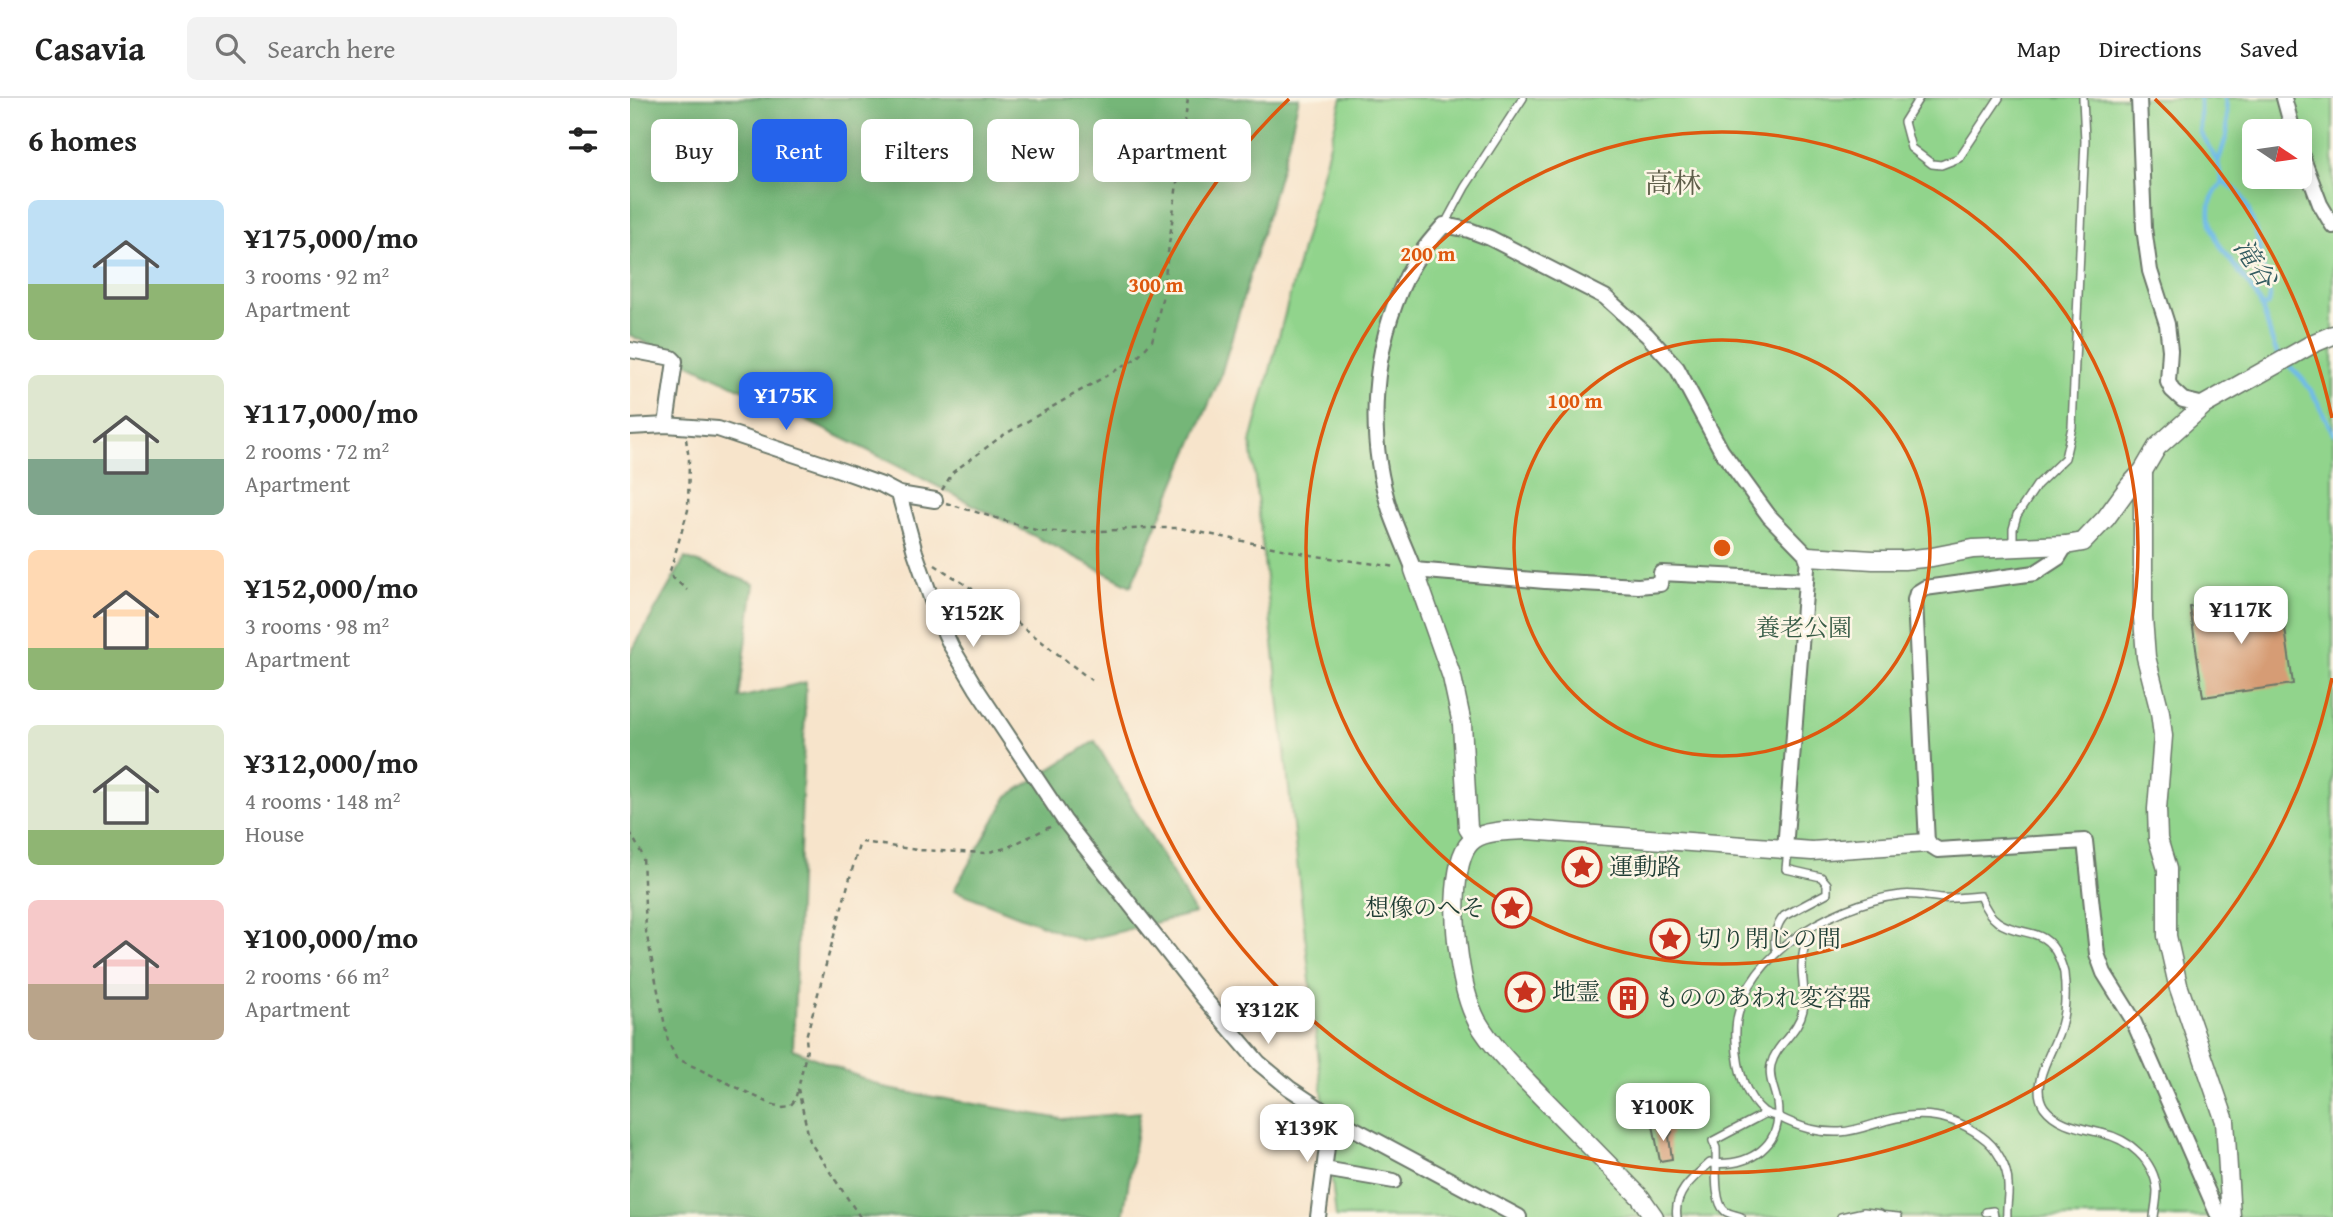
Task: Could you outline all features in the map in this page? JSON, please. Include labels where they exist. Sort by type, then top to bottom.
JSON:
[{"type":"street","points":[[2139,98],[2144,228],[2150,271],[2167,324],[2170,350],[2168,382],[2182,400],[2204,405]]},
{"type":"street","points":[[2284,98],[2290,119]]},
{"type":"street","points":[[2312,182],[2320,204],[2333,226]]},
{"type":"street","points":[[1474,837],[1468,828],[1462,724],[1452,677],[1390,511],[1375,433],[1382,355],[1391,318],[1407,275],[1444,225],[1490,238],[1605,297],[1647,335],[1677,368],[1721,450],[1769,516],[1808,556],[1904,560],[1973,549],[2083,542],[2143,471],[2157,447],[2204,405],[2333,335]]},
{"type":"street","points":[[630,350],[672,358],[675,361],[666,425]]},
{"type":"street","points":[[630,428],[666,425],[718,429],[756,440],[900,494],[935,500]]},
{"type":"street","points":[[1654,1217],[1640,1197],[1502,1056],[1477,1020],[1467,991],[1454,911],[1462,854],[1474,837],[1496,831],[1528,830],[1786,854],[1927,842],[1938,850],[2085,841],[2097,954],[2132,1018],[2217,1213],[2229,1217],[2225,1121],[2178,985],[2167,936],[2167,869],[2158,839],[2157,809],[2163,736],[2160,712],[2146,657],[2143,618],[2143,471]]},
{"type":"street","points":[[900,494],[915,552],[938,618],[976,688],[1064,820],[1202,996],[1259,1063],[1289,1088],[1331,1116],[1519,1217]]},
{"type":"street","points":[[1927,842],[1917,593],[1925,587],[2035,573],[2059,558],[2066,545]]},
{"type":"street","points":[[1786,854],[1804,580],[1808,556]]},
{"type":"street","points":[[1414,570],[1638,586],[1660,584],[1661,573],[1804,580]]},
{"type":"street","points":[[1318,1217],[1331,1116]]},
{"type":"street","points":[[1324,1170],[1394,1181]]},
{"type":"lane","points":[[1444,225],[1465,187],[1523,98]]},
{"type":"lane","points":[[1919,98],[1904,122],[1911,148],[1932,164],[1941,165],[1959,158],[1999,98]]},
{"type":"lane","points":[[2013,547],[2013,529],[2017,515],[2037,485],[2065,458],[2072,428],[2084,141],[2082,98]]},
{"type":"lane","points":[[1777,952],[1774,945],[1779,922],[1784,916],[1827,893],[1827,884],[1821,877],[1786,869],[1786,854]]},
{"type":"lane","points":[[2007,1217],[2006,1168],[1997,1152],[1983,1137],[1951,1118],[1938,1115],[1898,1118],[1841,1132],[1815,1131],[1795,1126],[1766,1113],[1755,1101],[1738,1064],[1735,1037],[1737,1014],[1746,989],[1786,943],[1830,917],[1862,903],[1903,894],[1947,899],[1980,896],[1987,911],[1998,923],[2037,934],[2053,946],[2064,970],[2066,1003],[2053,1048],[2043,1066],[2040,1087],[2043,1106],[2061,1122],[2123,1140],[2138,1151],[2150,1167],[2157,1191],[2154,1217]]},
{"type":"lane","points":[[1677,1217],[1677,1200],[1686,1184],[1710,1163],[1730,1164],[1762,1151],[1771,1143],[1777,1125],[1777,1104],[1770,1072],[1771,1064],[1776,1052],[1794,1032],[1803,1010],[1801,968],[1809,929]]},
{"type":"lane","points":[[1741,1217],[1726,1212],[1717,1197],[1718,1164],[1713,1142],[1766,1113]]},
{"type":"lane","points":[[1986,1212],[1993,1211],[1994,1217]]},
{"type":"lane","points":[[1841,1217],[1864,1212],[1898,1217]]},
{"type":"path","points":[[1188,98],[1162,299],[1152,341],[1137,358],[1002,436],[953,472],[935,500],[1039,531],[1071,533],[1179,528],[1316,556],[1366,561],[1414,570]]},
{"type":"path","points":[[684,427],[689,459],[688,510],[670,571],[687,590]]},
{"type":"path","points":[[915,552],[983,596],[1095,683]]},
{"type":"path","points":[[630,832],[643,856],[646,931],[668,1041],[676,1058],[781,1107],[790,1106],[795,1100],[807,1049],[806,1037],[859,845],[862,842],[917,850],[985,853],[1006,848],[1064,820]]},
{"type":"path","points":[[798,1089],[810,1142],[860,1217]]},
{"type":"green space","points":[[630,98],[1299,98],[1220,378],[1131,586],[867,450],[630,335]]},
{"type":"green space","name":"養老公園","points":[[1342,98],[2333,98],[2333,1217],[1336,1217],[1251,442]]},
{"type":"green space","points":[[685,558],[754,584],[739,698],[806,682],[793,1049],[888,1089],[1062,1119],[1140,1112],[1123,1217],[630,1217],[630,654]]},
{"type":"green space","points":[[1095,741],[1195,913],[1082,941],[954,890],[1008,796]]},
{"type":"building","points":[[2280,594],[2293,684],[2203,697],[2190,607]]},
{"type":"building","points":[[1653,1125],[1672,1132],[1669,1137],[1672,1159],[1660,1161]]},
{"type":"waterway","points":[[2200,98],[2200,132],[2218,163]]},
{"type":"waterway","name":"滝谷","points":[[2225,98],[2227,134],[2218,163],[2222,182],[2211,201],[2212,229],[2259,301],[2279,357]]},
{"type":"waterway","points":[[2222,182],[2238,192],[2251,218],[2270,295],[2269,304],[2262,308]]},
{"type":"waterway","name":"滝谷","points":[[2286,363],[2308,387],[2333,433]]},
{"type":"place","name":"運動路","points":[[1582,867]]},
{"type":"place","name":"想像のへそ","points":[[1512,908]]},
{"type":"place","name":"切り閉じの間","points":[[1670,939]]},
{"type":"place","name":"地霊","points":[[1525,992]]},
{"type":"place","name":"もののあわれ変容器","points":[[1628,998]]},
{"type":"district","name":"高林","points":[[1673,183]]}]
